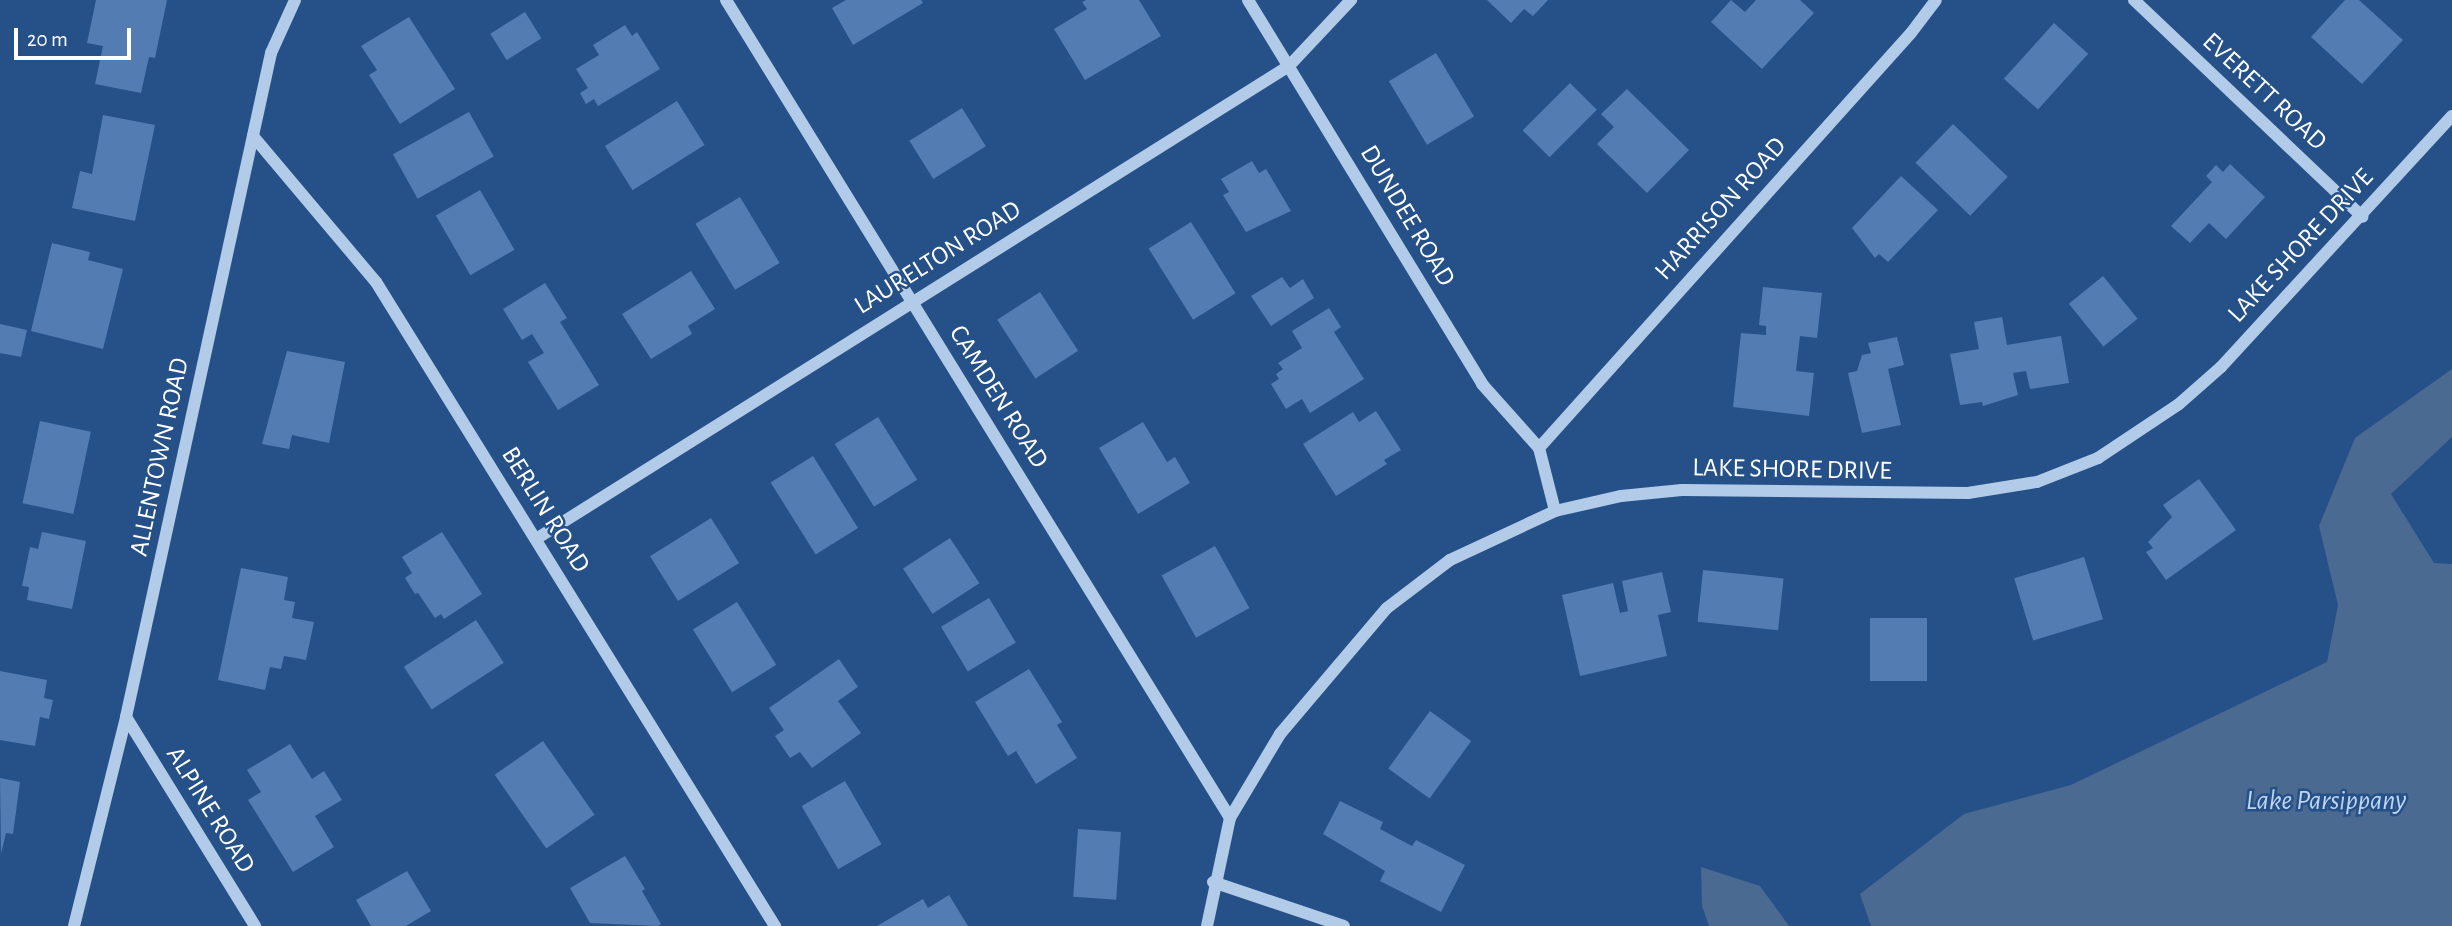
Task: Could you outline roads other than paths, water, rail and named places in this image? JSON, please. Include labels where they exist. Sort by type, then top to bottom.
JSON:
[{"type":"street","name":"ALLENTOWN ROAD","points":[[74,926],[127,717],[271,53],[295,0]]},
{"type":"street","name":"CAMDEN ROAD","points":[[726,0],[1230,818]]},
{"type":"street","name":"DUNDEE ROAD","points":[[1248,0],[1482,384],[1539,448]]},
{"type":"street","name":"LAURELTON ROAD","points":[[536,539],[1289,66],[1351,0]]},
{"type":"street","name":"HARRISON ROAD","points":[[1539,448],[1911,33],[1936,0]]},
{"type":"street","name":"EVERETT ROAD","points":[[2134,0],[2362,217]]},
{"type":"street","name":"LAKE SHORE DRIVE","points":[[1207,926],[1213,882],[1230,818],[1304,700],[1387,608],[1450,559],[1555,511],[1621,496],[1682,490],[1908,496],[1968,493],[2037,482],[2098,458],[2179,404],[2221,367],[2362,217],[2452,116]]},
{"type":"street","name":"BERLIN ROAD","points":[[253,135],[376,282],[775,926]]},
{"type":"street","points":[[1539,448],[1555,511]]},
{"type":"street","name":"ALPINE ROAD","points":[[127,717],[255,926]]},
{"type":"street","points":[[1213,882],[1344,926]]},
{"type":"water","name":"Lake Parsippany","points":[[2452,369],[2452,437],[2391,494],[2434,563],[2452,564],[2452,926],[1871,926],[1860,894],[1964,814],[2071,785],[2327,662],[2338,605],[2319,526],[2355,438]]},
{"type":"water","points":[[1701,867],[1760,886],[1789,926],[1709,926],[1702,906]]}]
